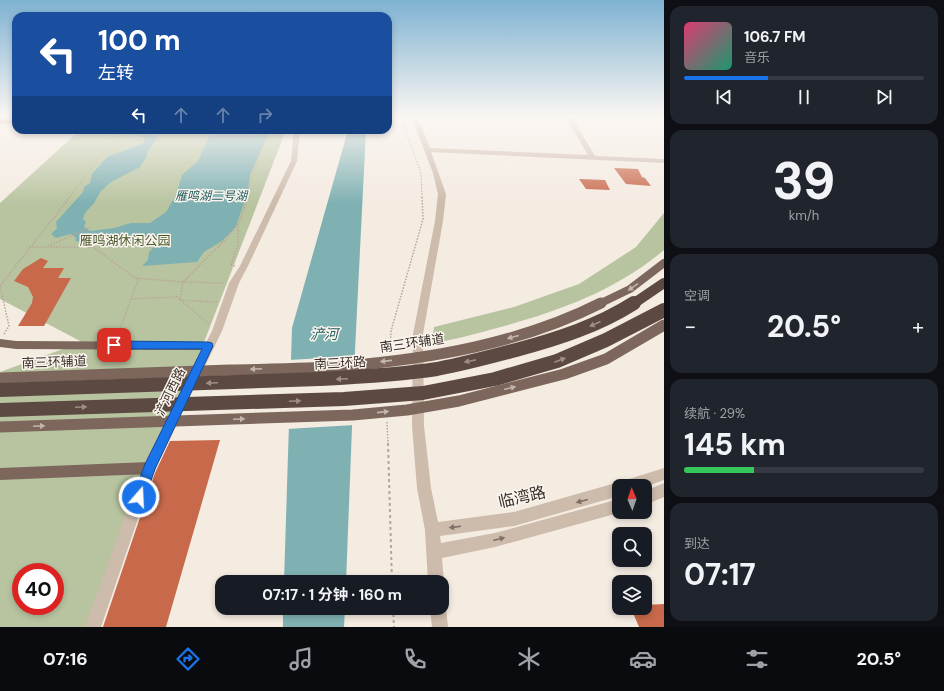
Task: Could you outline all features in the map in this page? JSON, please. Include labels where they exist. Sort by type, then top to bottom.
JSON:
[{"type":"highway","name":"南三环路","points":[[0,390],[348,378],[413,372],[479,359],[531,346],[579,331],[619,314],[664,283]]},
{"type":"highway","points":[[0,410],[344,399],[424,393],[495,378],[557,361],[606,340],[664,310]]},
{"type":"main road","name":"南三环辅道","points":[[0,378],[344,366],[401,360],[471,348],[544,327],[596,306],[630,289],[664,263]]},
{"type":"main road","points":[[0,427],[353,415],[407,410],[459,401],[564,374],[606,359],[664,325]]},
{"type":"main road","points":[[0,343],[16,345],[208,346]]},
{"type":"main road","points":[[0,474],[149,468]]},
{"type":"street","name":"浐河西路","points":[[94,627],[149,468],[208,346],[217,331],[234,283],[294,161],[296,145]]},
{"type":"street","points":[[425,145],[442,194],[439,221],[418,334],[418,426],[424,488],[432,530],[436,575]]},
{"type":"street","points":[[585,145],[592,158]]},
{"type":"street","points":[[427,151],[664,161]]},
{"type":"street","points":[[427,151],[664,165]]},
{"type":"street","points":[[649,479],[664,474]]},
{"type":"street","points":[[652,495],[664,490]]},
{"type":"street","name":"临湾路","points":[[432,530],[514,519],[612,491]]},
{"type":"street","points":[[434,552],[502,538],[612,508]]},
{"type":"street","points":[[439,615],[440,627]]},
{"type":"path","points":[[0,338],[9,326],[0,286],[108,145]]},
{"type":"path","points":[[180,300],[183,282],[223,242],[238,223],[248,197],[259,153],[263,145]]},
{"type":"path","points":[[390,354],[391,331],[423,219],[421,172],[411,145]]},
{"type":"path","points":[[238,223],[240,234],[238,250],[231,265],[243,267]]},
{"type":"path","points":[[46,247],[92,227]]},
{"type":"path","points":[[29,247],[93,247],[135,278],[183,282],[234,283]]},
{"type":"path","points":[[114,345],[139,278]]},
{"type":"path","points":[[131,299],[178,297],[217,331]]},
{"type":"path","points":[[180,300],[227,302]]},
{"type":"path","points":[[387,418],[392,575]]},
{"type":"path","points":[[393,615],[394,627]]},
{"type":"green space","name":"雁鸣湖休闲公园","points":[[63,145],[280,145],[94,627],[0,627],[0,372],[82,342],[0,299],[0,203]]},
{"type":"green space","points":[[664,213],[664,250],[626,277],[585,298],[541,315],[473,335],[432,343],[434,327],[514,307],[579,284],[636,247]]},
{"type":"water","name":"雁鸣湖二号湖","points":[[138,145],[152,145],[140,167],[111,182],[101,191],[94,203],[85,213],[83,219],[86,222],[84,227],[90,231],[114,228],[131,223],[150,223],[166,212],[176,195],[182,175],[198,161],[205,145],[263,145],[250,175],[248,190],[236,227],[222,241],[204,252],[197,262],[142,266],[148,260],[149,252],[159,242],[152,241],[132,243],[111,241],[91,243],[75,241],[76,238],[71,234],[56,238],[51,234],[57,228],[56,222],[83,192],[84,187],[90,183],[92,174],[107,157]]},
{"type":"water","name":"浐河","points":[[344,145],[365,145],[355,350],[346,575],[284,575],[292,328]]},
{"type":"water","points":[[283,615],[345,615],[344,627],[283,627]]},
{"type":"pier","points":[[356,356],[354,425],[287,429],[289,360]]},
{"type":"building","points":[[614,168],[638,169],[642,177],[645,178],[651,186],[626,184]]},
{"type":"building","points":[[579,179],[605,180],[610,190],[586,189]]},
{"type":"building","points":[[41,258],[48,261],[43,268],[64,268],[58,278],[71,278],[44,326],[18,326],[32,303],[33,297],[28,287],[14,281],[23,269]]},
{"type":"building","points":[[220,440],[166,627],[103,627],[155,473],[170,441]]},
{"type":"building","points":[[664,604],[664,627],[639,627],[634,615],[652,615],[652,605]]},
{"type":"route","points":[[114,345],[208,346],[149,468],[139,497]]}]
